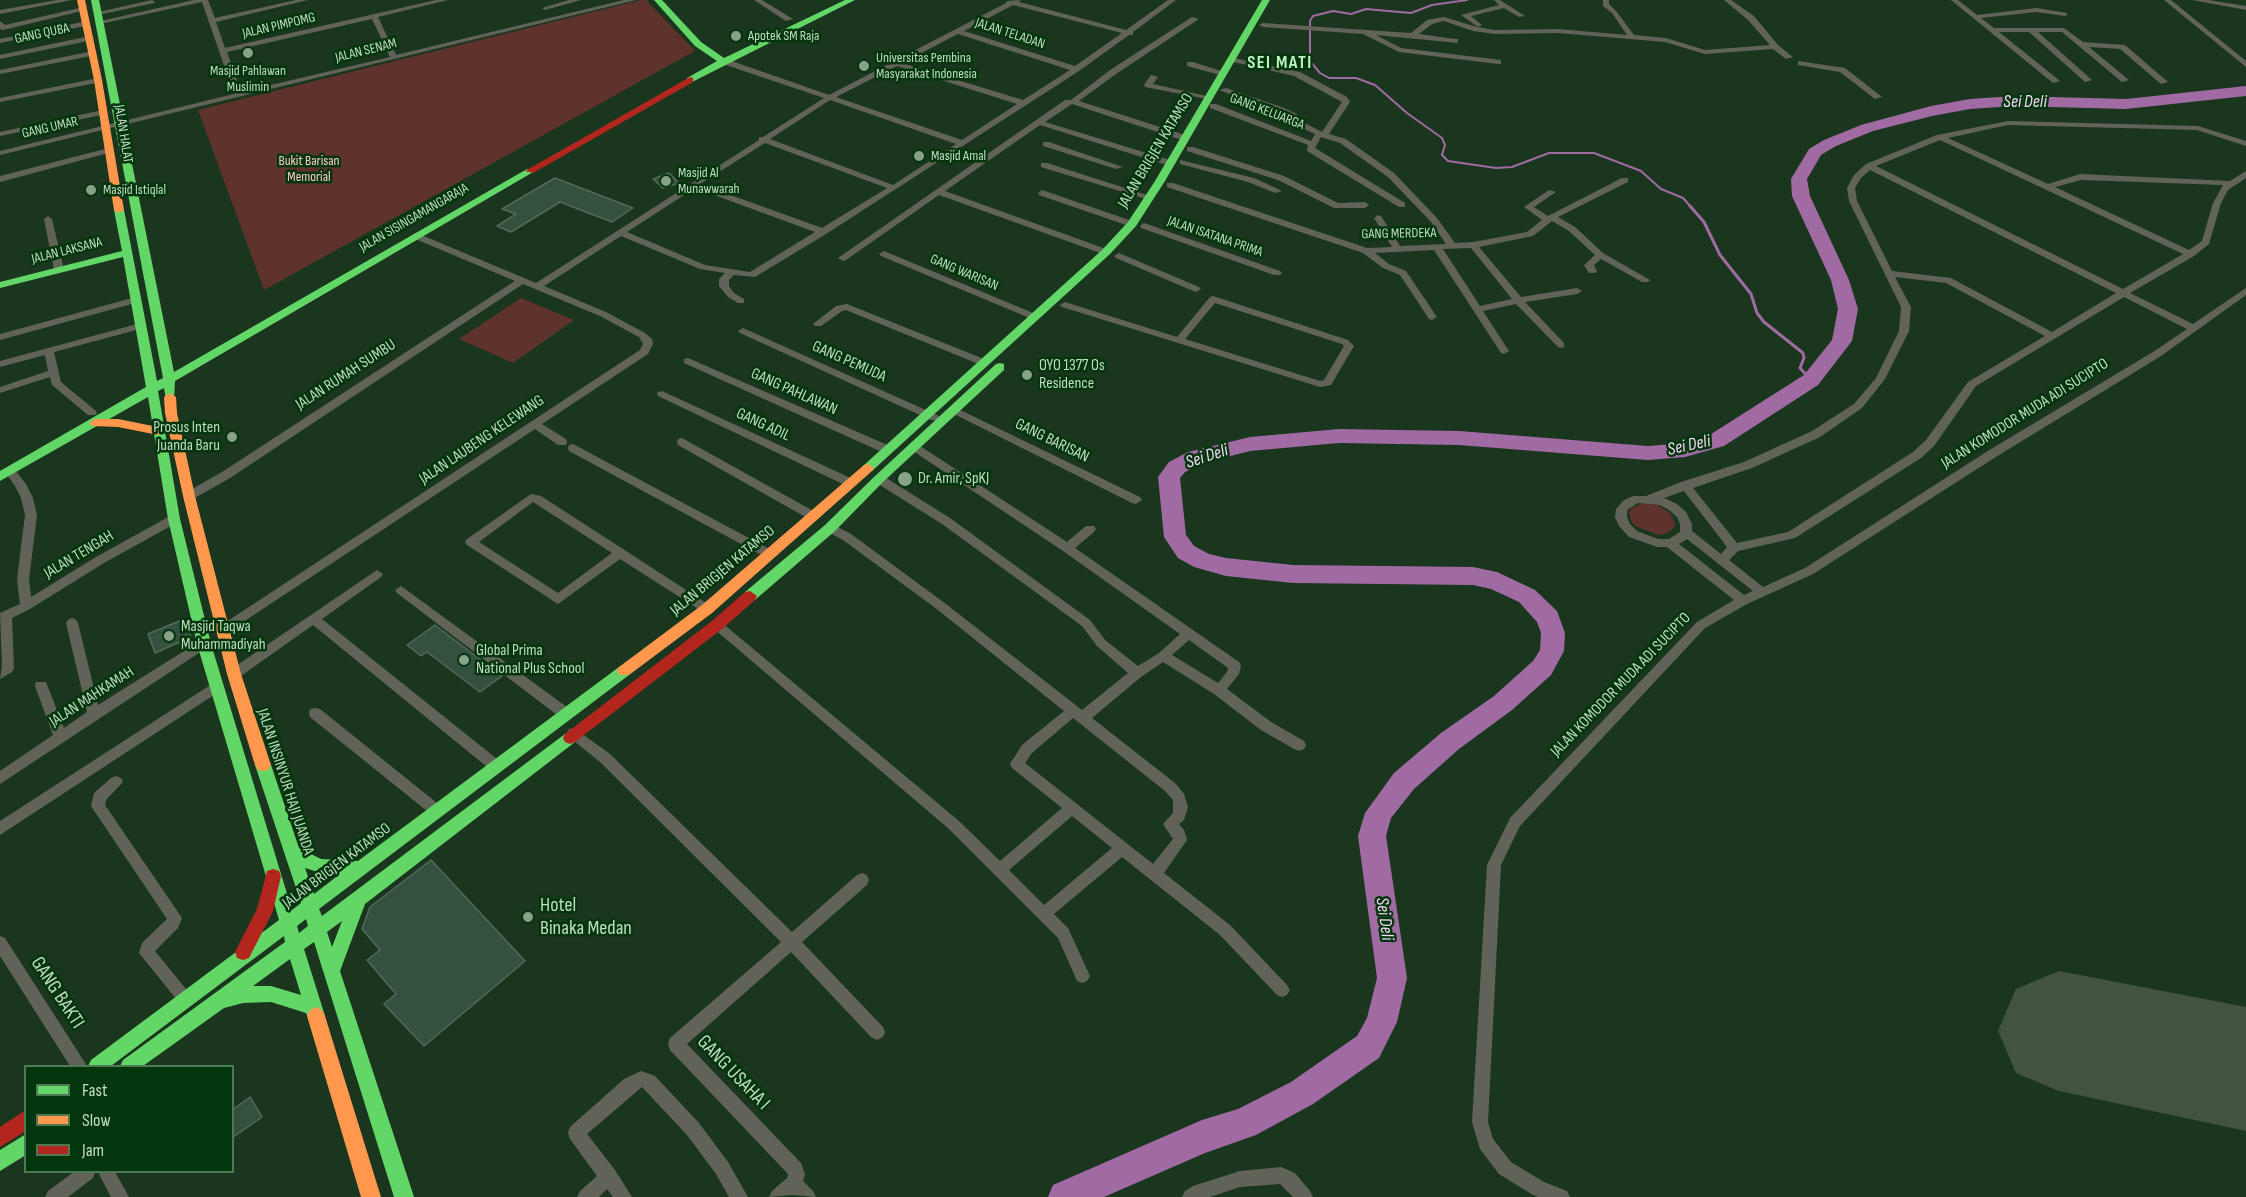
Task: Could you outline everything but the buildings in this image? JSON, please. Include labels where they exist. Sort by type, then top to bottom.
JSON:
[{"type":"main road","points":[[658,0],[698,44],[719,58]]},
{"type":"main road","name":"JALAN SISINGAMANGARAJA","points":[[3,472],[410,233],[789,19],[830,0]]},
{"type":"main road","name":"JALAN SISINGAMANGARAJA","points":[[719,58],[851,0]]},
{"type":"main road","name":"JALAN BRIGJEN KATAMSO","points":[[1210,102],[1223,90],[1266,0]]},
{"type":"main road","name":"JALAN BRIGJEN KATAMSO","points":[[1138,225],[1149,197],[1182,153],[1223,73],[1238,60],[1278,0]]},
{"type":"main road","name":"JALAN HALAT","points":[[93,9],[90,38],[150,384]]},
{"type":"main road","name":"JALAN HALAT","points":[[93,9],[120,125],[168,375]]},
{"type":"main road","name":"JALAN BRIGJEN KATAMSO","points":[[130,1065],[359,899],[574,732],[717,625],[830,528],[954,410],[1032,324],[1065,305],[1113,254],[1170,185],[1182,153]]},
{"type":"main road","name":"JALAN LAKSANA","points":[[0,285],[126,253]]},
{"type":"main road","name":"JALAN BRIGJEN KATAMSO","points":[[98,1065],[707,609],[771,555],[985,363],[1113,254]]},
{"type":"main road","name":"JALAN INSINYUR HAJI JUANDA","points":[[168,375],[171,413],[189,496],[234,674],[404,1197]]},
{"type":"main road","points":[[150,384],[174,519],[215,687],[296,945],[371,1197]]},
{"type":"main road","points":[[93,418],[158,431]]},
{"type":"main road","points":[[290,851],[304,860],[321,866],[361,868]]},
{"type":"main road","points":[[231,965],[257,929],[271,893],[273,876]]},
{"type":"main road","points":[[332,970],[359,899]]},
{"type":"main road","points":[[211,1006],[243,995],[259,994],[282,995],[313,1007]]},
{"type":"main road","points":[[0,1138],[24,1120]]},
{"type":"main road","points":[[0,1162],[24,1144]]},
{"type":"street","points":[[0,12],[69,0]]},
{"type":"street","points":[[0,41],[93,9],[205,0],[238,95]]},
{"type":"street","points":[[213,21],[305,0]]},
{"type":"street","name":"JALAN PIMPOMG","points":[[223,51],[445,0]]},
{"type":"street","points":[[538,0],[553,19]]},
{"type":"street","points":[[545,8],[578,0]]},
{"type":"street","name":"JALAN SENAM","points":[[105,129],[633,0]]},
{"type":"street","points":[[757,0],[789,19]]},
{"type":"street","points":[[1004,0],[1015,1],[1130,33]]},
{"type":"street","points":[[1161,0],[1172,1]]},
{"type":"street","points":[[1496,0],[1521,16]]},
{"type":"street","points":[[1606,0],[1605,5],[1614,12],[1632,37]]},
{"type":"street","points":[[1727,0],[1752,18],[1775,47],[1789,57]]},
{"type":"street","points":[[1954,0],[2056,81]]},
{"type":"street","points":[[2167,0],[2246,65]]},
{"type":"street","points":[[2194,0],[2246,8]]},
{"type":"street","points":[[2218,0],[2227,5]]},
{"type":"street","name":"JALAN TELADAN","points":[[956,31],[1015,1]]},
{"type":"street","points":[[622,233],[704,267],[752,275],[894,188],[1084,64],[1172,1]]},
{"type":"street","points":[[0,22],[3,28],[93,9],[153,2]]},
{"type":"street","points":[[1478,25],[1464,15],[1504,6]]},
{"type":"street","points":[[1974,17],[2036,10],[2065,14]]},
{"type":"street","points":[[374,16],[394,58]]},
{"type":"street","points":[[843,258],[1041,123],[1068,102],[1073,102],[1113,72],[1195,19]]},
{"type":"street","points":[[1413,35],[1430,22],[1444,20],[1495,32],[1568,31],[1666,40],[1705,52],[1775,47]]},
{"type":"street","points":[[1263,25],[1413,35],[1455,41]]},
{"type":"street","points":[[1990,30],[2064,30],[2125,80]]},
{"type":"street","points":[[2031,30],[2088,80]]},
{"type":"street","points":[[410,233],[537,286],[829,98],[956,31]]},
{"type":"street","name":"JALAN TELADAN","points":[[956,31],[1076,69]]},
{"type":"street","points":[[1364,31],[1399,50],[1498,63]]},
{"type":"street","name":"GANG QUBA","points":[[0,57],[90,38]]},
{"type":"street","points":[[2081,44],[2122,47],[2164,82]]},
{"type":"street","points":[[25,52],[27,67]]},
{"type":"street","points":[[0,72],[93,52]]},
{"type":"street","points":[[719,58],[962,143]]},
{"type":"street","points":[[1238,60],[1297,74],[1344,99],[1346,102],[1310,149],[1402,205]]},
{"type":"street","points":[[895,63],[1023,103]]},
{"type":"street","points":[[1801,63],[1840,69],[1878,97]]},
{"type":"street","points":[[1190,64],[1223,73]]},
{"type":"street","name":"GANG KELUARGA","points":[[1154,77],[1148,85],[1210,102],[1312,144]]},
{"type":"street","points":[[0,100],[98,80]]},
{"type":"street","points":[[1223,90],[1281,110],[1322,135],[1342,141],[1391,175],[1434,220],[1452,246]]},
{"type":"street","points":[[1073,102],[1182,153],[1278,191]]},
{"type":"street","points":[[0,134],[103,112]]},
{"type":"street","points":[[1041,123],[1100,141],[1182,153],[1281,178],[1337,206],[1365,205]]},
{"type":"street","points":[[1649,499],[1748,465],[1816,434],[1858,406],[1880,379],[1904,331],[1905,307],[1853,201],[1851,188],[1857,177],[1869,166],[1940,137],[2008,123],[2198,128],[2246,144]]},
{"type":"street","name":"GANG UMAR","points":[[0,153],[105,129]]},
{"type":"street","points":[[1940,137],[2191,254]]},
{"type":"street","points":[[762,139],[894,188]]},
{"type":"street","points":[[1083,156],[1100,141]]},
{"type":"street","points":[[1046,144],[1119,167]]},
{"type":"street","points":[[0,179],[109,150]]},
{"type":"street","points":[[1044,165],[1149,197]]},
{"type":"street","points":[[1869,166],[2193,328]]},
{"type":"street","points":[[1721,560],[1734,548],[1791,535],[1917,455],[1930,442],[1972,384],[2191,254],[2206,242],[2217,204],[2230,183],[2246,174]]},
{"type":"street","points":[[2048,187],[2080,177],[2230,183]]},
{"type":"street","name":"GANG MERDEKA","points":[[1170,185],[1366,251],[1473,245],[1530,234],[1550,218],[1624,180]]},
{"type":"street","points":[[694,185],[823,232]]},
{"type":"street","points":[[938,192],[1113,254],[1196,289]]},
{"type":"street","points":[[1552,192],[1528,207],[1572,229],[1600,255],[1645,279]]},
{"type":"street","name":"JALAN ISATANA PRIMA","points":[[1042,193],[1277,273]]},
{"type":"street","points":[[1378,218],[1398,249]]},
{"type":"street","points":[[48,219],[58,270]]},
{"type":"street","points":[[1473,245],[1518,300],[1561,345]]},
{"type":"street","points":[[1437,247],[1504,351]]},
{"type":"street","name":"JALAN LAKSANA","points":[[126,253],[142,249]]},
{"type":"street","points":[[1366,251],[1383,265],[1404,273],[1432,317]]},
{"type":"street","name":"GANG WARISAN","points":[[884,254],[1032,324]]},
{"type":"street","points":[[1592,271],[1589,265],[1600,255]]},
{"type":"street","points":[[732,272],[724,279],[724,286],[731,295],[741,301]]},
{"type":"street","points":[[1888,273],[1948,280],[2052,336]]},
{"type":"street","name":"JALAN RUMAH SUMBU","points":[[189,496],[226,475],[521,281]]},
{"type":"street","name":"JALAN LAUBENG KELEWANG","points":[[224,629],[644,352],[648,344],[642,334],[603,314],[537,286]]},
{"type":"street","points":[[1478,309],[1578,291]]},
{"type":"street","name":"JALAN KOMODOR MUDA ADI SUCIPTO","points":[[1561,1197],[1539,1190],[1505,1168],[1486,1143],[1480,1122],[1494,865],[1515,822],[1687,638],[1701,626],[1743,601],[1809,570],[1849,546],[1995,452],[2157,354],[2246,291]]},
{"type":"street","points":[[1065,305],[1320,384],[1327,383],[1349,346],[1345,342],[1213,299],[1179,340]]},
{"type":"street","points":[[0,337],[136,300]]},
{"type":"street","points":[[818,324],[839,308],[847,307],[985,363]]},
{"type":"street","points":[[0,364],[141,326]]},
{"type":"street","name":"GANG PEMUDA","points":[[743,331],[942,422]]},
{"type":"street","points":[[49,351],[56,383],[93,418]]},
{"type":"street","name":"GANG PAHLAWAN","points":[[688,361],[888,450]]},
{"type":"street","points":[[0,390],[53,373]]},
{"type":"street","name":"GANG ADIL","points":[[662,394],[851,483]]},
{"type":"street","name":"GANG BARISAN","points":[[954,410],[1136,500]]},
{"type":"street","points":[[536,425],[562,442]]},
{"type":"street","points":[[682,442],[813,516]]},
{"type":"street","points":[[914,446],[1067,548],[1235,666],[1233,674],[1219,690]]},
{"type":"street","points":[[573,448],[771,555]]},
{"type":"street","points":[[3,472],[20,484],[27,498],[31,515],[23,579],[26,606]]},
{"type":"street","points":[[879,479],[946,521],[1086,623],[1101,643],[1137,673]]},
{"type":"street","points":[[1685,485],[1734,548]]},
{"type":"street","points":[[620,553],[558,599],[471,542],[534,498],[620,553],[707,609]]},
{"type":"street","points":[[1637,499],[1649,499],[1668,504],[1682,515],[1686,524],[1686,533],[1680,539],[1670,543],[1645,540],[1625,526],[1622,509],[1637,499]]},
{"type":"street","name":"JALAN TENGAH","points":[[3,616],[26,606],[100,560],[174,519]]},
{"type":"street","points":[[830,528],[847,537],[942,607],[1170,787],[1179,798],[1181,807],[1179,816],[1170,825],[1179,834],[1180,840],[1154,874]]},
{"type":"street","points":[[1067,548],[1090,529]]},
{"type":"street","points":[[1686,533],[1762,592]]},
{"type":"street","points":[[1670,543],[1743,601]]},
{"type":"street","points":[[234,674],[377,574]]},
{"type":"street","points":[[401,590],[566,714]]},
{"type":"street","points":[[0,674],[8,668],[3,616]]},
{"type":"street","points":[[313,619],[497,766]]},
{"type":"street","points":[[72,623],[94,714]]},
{"type":"street","points":[[717,625],[954,825],[1063,933],[1082,976]]},
{"type":"street","points":[[1188,634],[1163,656],[1027,749],[1017,764],[1225,930],[1282,990]]},
{"type":"street","name":"JALAN MAHKAMAH","points":[[0,778],[94,714],[204,644]]},
{"type":"street","points":[[1163,656],[1219,690],[1266,726],[1299,745]]},
{"type":"street","points":[[41,686],[61,737]]},
{"type":"street","points":[[0,829],[215,687]]},
{"type":"street","points":[[315,713],[437,811]]},
{"type":"street","points":[[574,732],[605,758],[793,943],[877,1032]]},
{"type":"street","points":[[116,782],[99,797],[98,806],[175,918],[174,923],[147,948],[147,953],[186,1000]]},
{"type":"street","points":[[999,870],[1071,808]]},
{"type":"street","points":[[1044,914],[1122,848]]},
{"type":"street","points":[[793,943],[862,880]]},
{"type":"street","name":"GANG BAKTI","points":[[0,943],[78,1065]]},
{"type":"street","name":"GANG USAHA I","points":[[793,943],[676,1044],[795,1169],[797,1174],[793,1184]]},
{"type":"street","points":[[623,1197],[576,1133],[630,1085],[645,1079],[693,1129],[722,1168],[739,1197]]},
{"type":"street","points":[[54,1197],[86,1173]]},
{"type":"street","points":[[107,1173],[120,1197]]},
{"type":"street","points":[[1191,1197],[1199,1192],[1240,1179],[1281,1175],[1289,1179],[1304,1197]]},
{"type":"street","points":[[586,1197],[609,1176]]},
{"type":"street","points":[[778,1197],[793,1184],[807,1197]]},
{"type":"green space","name":"Bukit Barisan Memorial","points":[[646,0],[695,51],[264,290],[198,110]]},
{"type":"green space","points":[[521,298],[574,320],[513,363],[459,339]]},
{"type":"green space","points":[[1643,503],[1658,505],[1670,513],[1675,523],[1674,528],[1665,534],[1658,535],[1632,523],[1629,512]]},
{"type":"waterway","points":[[1467,0],[1432,5],[1411,13],[1366,9],[1351,14],[1333,11],[1313,16],[1310,21],[1310,61],[1320,73],[1329,78],[1356,78],[1375,85],[1407,113],[1442,138],[1445,145],[1442,155],[1448,161],[1496,168],[1512,167],[1549,153],[1594,153],[1641,171],[1661,189],[1683,198],[1691,207]]},
{"type":"waterway","name":"Sei Deli","points":[[1065,1197],[1202,1137],[1244,1123],[1302,1093],[1368,1047],[1381,1022],[1392,978],[1372,836],[1379,813],[1404,781],[1450,741],[1503,703],[1542,668],[1552,651],[1553,633],[1548,618],[1527,596],[1497,581],[1473,576],[1293,574],[1226,567],[1202,561],[1186,552],[1175,537],[1169,477],[1177,467],[1196,457],[1250,444],[1339,436],[1459,438],[1648,453],[1685,450],[1716,441],[1811,380],[1842,341],[1848,309],[1840,280],[1801,196],[1799,179],[1815,152],[1830,143],[1867,128],[1931,111],[1970,104],[2014,101],[2126,104],[2246,91]]},
{"type":"waterway","points":[[1690,206],[1704,222],[1720,255],[1751,294],[1757,313],[1764,322],[1803,353],[1804,358],[1800,368],[1811,380]]},
{"type":"runway","points":[[2059,1031],[2246,1069]]},
{"type":"traffic: fast","points":[[95,0],[168,369],[170,397]]},
{"type":"traffic: fast","points":[[658,0],[698,44],[723,61]]},
{"type":"traffic: fast","points":[[690,80],[723,61],[851,0]]},
{"type":"traffic: fast","points":[[868,468],[1106,252],[1132,224],[1160,181],[1266,0]]},
{"type":"traffic: fast","points":[[0,477],[530,171]]},
{"type":"traffic: fast","points":[[119,210],[140,315],[174,519],[204,644],[316,1016]]},
{"type":"traffic: fast","points":[[0,285],[126,253]]},
{"type":"traffic: fast","points":[[750,596],[830,528],[879,479],[1000,367]]},
{"type":"traffic: fast","points":[[98,1065],[624,671]]},
{"type":"traffic: fast","points":[[130,1065],[359,899],[570,738]]},
{"type":"traffic: fast","points":[[263,765],[368,1080],[404,1197]]},
{"type":"traffic: fast","points":[[290,851],[304,860],[321,866],[361,868]]},
{"type":"traffic: fast","points":[[332,970],[359,899]]},
{"type":"traffic: fast","points":[[226,1000],[243,995],[271,994],[313,1007]]},
{"type":"traffic: fast","points":[[0,1162],[24,1144]]},
{"type":"traffic: slow","points":[[81,0],[98,80],[119,210]]},
{"type":"traffic: slow","points":[[170,397],[171,413],[189,496],[234,674],[263,765]]},
{"type":"traffic: slow","points":[[96,423],[118,423],[158,431]]},
{"type":"traffic: slow","points":[[624,671],[707,609],[868,468]]},
{"type":"traffic: slow","points":[[316,1016],[371,1197]]},
{"type":"traffic: jam","points":[[530,171],[690,80]]},
{"type":"traffic: jam","points":[[570,738],[717,625],[750,596]]},
{"type":"traffic: jam","points":[[243,952],[265,911],[273,876]]},
{"type":"traffic: jam","points":[[0,1138],[24,1120]]},
{"type":"place","name":"Apotek SM Raja","points":[[736,36]]},
{"type":"place","name":"Masjid Pahlawan Muslimin","points":[[248,53]]},
{"type":"place","name":"Universitas Pembina Masyarakat Indonesia","points":[[864,66]]},
{"type":"place","name":"Masjid Amal","points":[[919,156]]},
{"type":"place","name":"Masjid Al Munawwarah","points":[[666,181]]},
{"type":"place","name":"Masjid Istiqlal","points":[[91,190]]},
{"type":"place","name":"OYO 1377 Os Residence","points":[[1027,375]]},
{"type":"place","name":"Prosus Inten Juanda Baru","points":[[232,437]]},
{"type":"place","name":"Dr. Amir, SpKJ","points":[[905,479]]},
{"type":"place","name":"Masjid Taqwa Muhammadiyah","points":[[169,636]]},
{"type":"place","name":"Global Prima National Plus School","points":[[464,660]]},
{"type":"place","name":"Hotel Binaka Medan","points":[[528,917]]},
{"type":"district","name":"SEI MATI","points":[[1280,63]]}]
